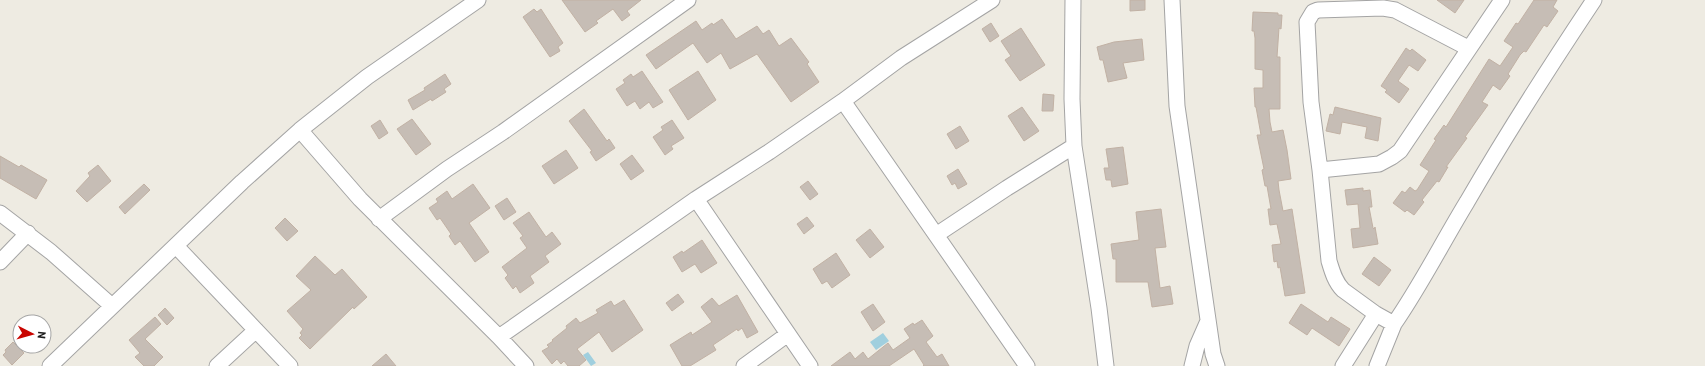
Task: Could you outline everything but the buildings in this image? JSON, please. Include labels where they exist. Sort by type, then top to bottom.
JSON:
[{"type":"street","points":[[50,366],[242,182],[300,130],[367,77],[478,0]]},
{"type":"street","points":[[379,219],[447,169],[503,132],[688,0]]},
{"type":"street","points":[[499,337],[696,199],[844,101],[901,58],[992,0]]},
{"type":"street","points":[[1073,0],[1072,99],[1074,146],[1099,308],[1106,366]]},
{"type":"street","points":[[1172,0],[1177,106],[1213,354],[1217,366]]},
{"type":"street","points":[[1320,170],[1379,164],[1392,157],[1407,141],[1468,48],[1502,0]]},
{"type":"street","points":[[1377,366],[1394,324],[1425,277],[1466,203],[1524,106],[1594,0]]},
{"type":"street","points":[[1394,324],[1376,314],[1343,290],[1339,285],[1329,261],[1320,170],[1310,102],[1306,29],[1309,17],[1313,12],[1318,10],[1383,8],[1395,10],[1468,48]]},
{"type":"street","points":[[844,101],[1027,366]]},
{"type":"street","points":[[300,130],[355,194],[499,337],[526,366]]},
{"type":"street","points":[[936,235],[1074,146]]},
{"type":"street","points":[[696,199],[810,366]]},
{"type":"street","points":[[0,213],[28,233],[112,306]]},
{"type":"street","points":[[0,262],[28,233]]},
{"type":"street","points":[[176,246],[290,366]]},
{"type":"street","points":[[1343,366],[1376,314]]},
{"type":"street","points":[[1192,366],[1197,346],[1208,320]]},
{"type":"street","points":[[216,366],[256,330]]},
{"type":"street","points":[[744,366],[788,334]]},
{"type":"water","points":[[883,333],[889,341],[876,350],[870,342]]},
{"type":"water","points":[[588,352],[596,363],[591,366],[583,355]]}]
